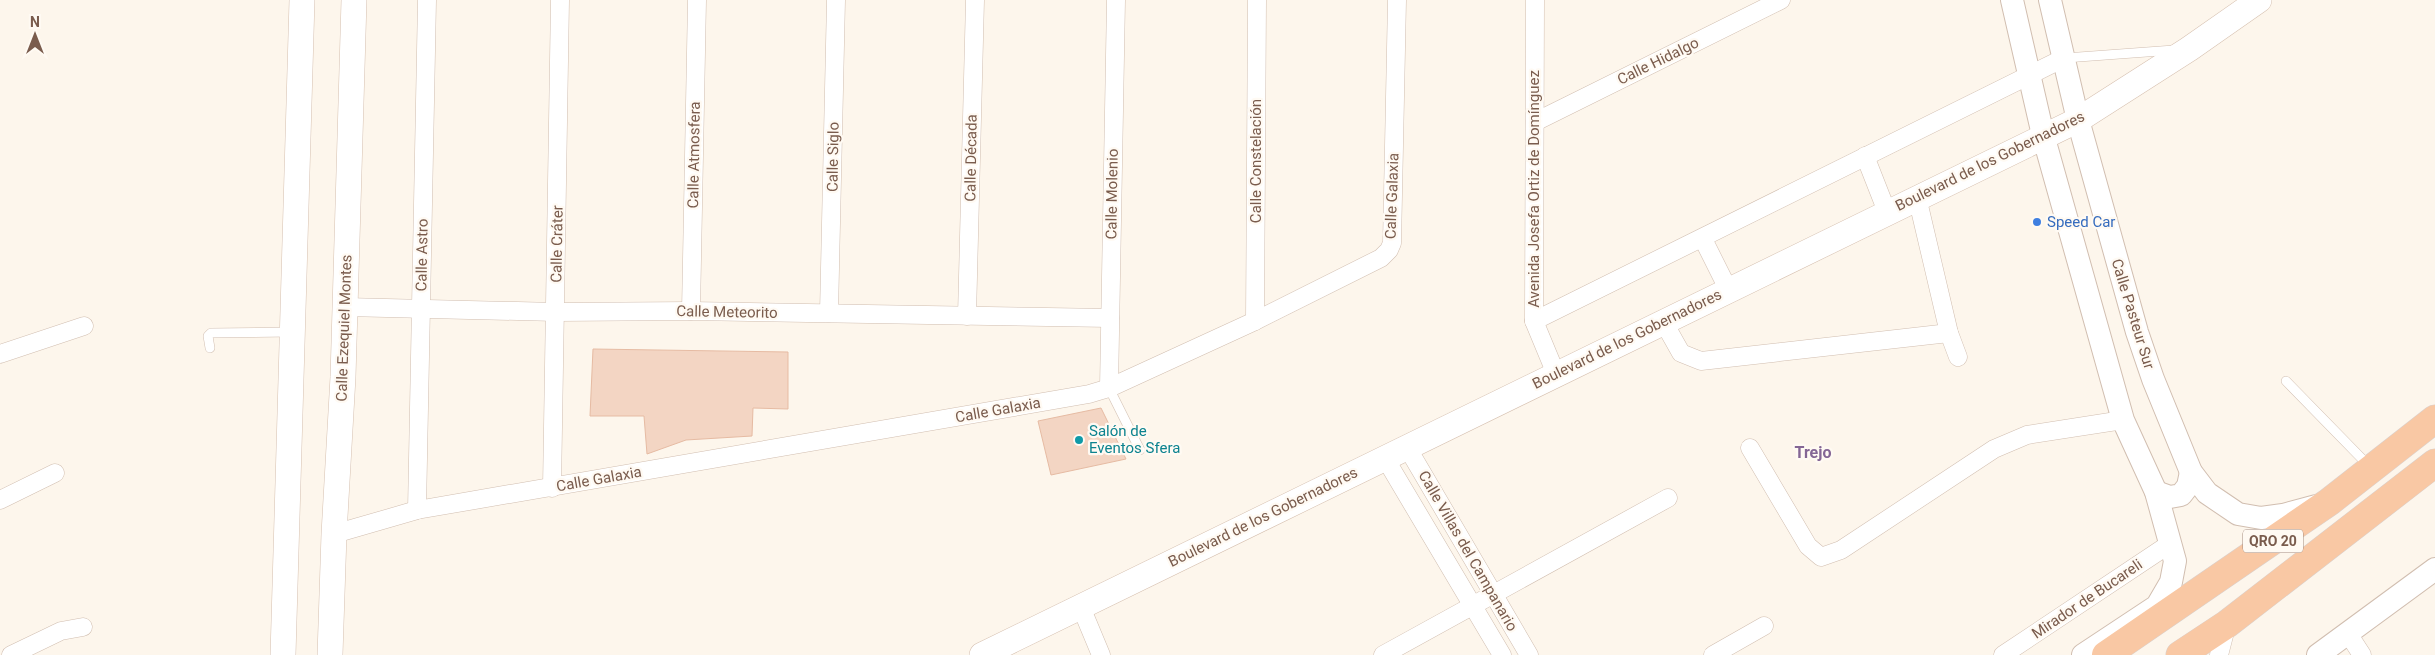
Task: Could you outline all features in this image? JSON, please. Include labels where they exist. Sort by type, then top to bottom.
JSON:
[{"type":"highway","name":"QRO 20","points":[[2106,655],[2329,502],[2435,419]]},
{"type":"highway","name":"QRO 20","points":[[2180,655],[2226,624],[2435,463]]},
{"type":"main road","points":[[283,655],[302,0]]},
{"type":"main road","name":"Calle Ezequiel Montes","points":[[330,655],[334,534],[343,377],[354,0]]},
{"type":"main road","name":"Boulevard de los Gobernadores","points":[[982,655],[2043,135],[2078,120],[2189,49],[2259,0]]},
{"type":"street","name":"Calle Astro","points":[[417,510],[427,0]]},
{"type":"street","name":"Calle Cráter","points":[[552,488],[560,0]]},
{"type":"street","name":"Calle Atmosfera","points":[[691,311],[697,0]]},
{"type":"street","name":"Calle Siglo","points":[[829,313],[836,0]]},
{"type":"street","name":"Calle Década","points":[[967,316],[975,0]]},
{"type":"street","name":"Calle Molenio","points":[[1109,388],[1116,0]]},
{"type":"street","name":"Calle Constelación","points":[[1254,321],[1257,0]]},
{"type":"street","name":"Calle Galaxia","points":[[334,534],[417,510],[1089,394],[1109,388],[1254,321],[1381,258],[1389,250],[1392,243],[1396,0]]},
{"type":"street","name":"Avenida Josefa Ortiz de Domínguez","points":[[1535,0],[1534,321],[1556,374]]},
{"type":"street","name":"Calle Hidalgo","points":[[1535,122],[1781,0]]},
{"type":"street","points":[[2012,0],[2043,135],[2123,420],[2156,492],[2175,561],[2171,582],[2158,606],[2083,655]]},
{"type":"street","name":"Calle Pasteur Sur","points":[[2050,0],[2078,120],[2137,332],[2153,379],[2191,472],[2207,493],[2238,514],[2261,518],[2283,515],[2329,502]]},
{"type":"street","points":[[1534,321],[1703,239],[1865,156],[1939,122],[2064,58]]},
{"type":"street","points":[[1865,156],[1887,212]]},
{"type":"street","points":[[1917,197],[1949,333],[1958,357]]},
{"type":"street","points":[[1703,239],[1728,289]]},
{"type":"street","name":"Calle Meteorito","points":[[345,307],[556,312],[691,311],[1110,318]]},
{"type":"street","points":[[1663,321],[1681,354],[1701,361],[1949,333]]},
{"type":"street","points":[[0,354],[84,326]]},
{"type":"street","points":[[1750,448],[1808,546],[1822,557],[1841,550],[1994,449],[2027,435],[2123,420]]},
{"type":"street","name":"Calle Villas del Campanario","points":[[1407,447],[1529,655]]},
{"type":"street","name":"Calle Villas del Campanario","points":[[1385,458],[1502,655]]},
{"type":"street","points":[[2156,492],[2170,496],[2181,495],[2188,486],[2191,472]]},
{"type":"street","points":[[0,500],[55,473]]},
{"type":"street","points":[[1383,655],[1668,498]]},
{"type":"street","name":"Mirador de Bucareli","points":[[2003,655],[2171,543]]},
{"type":"street","points":[[2318,655],[2435,569]]},
{"type":"street","points":[[1081,607],[1102,655]]},
{"type":"street","points":[[2219,655],[2226,624]]},
{"type":"street","points":[[1713,655],[1764,626]]},
{"type":"street","points":[[11,655],[61,631],[83,627]]},
{"type":"street","points":[[2347,632],[2362,655]]},
{"type":"lane","points":[[2064,58],[2189,49]]},
{"type":"lane","points":[[210,348],[208,336],[211,333],[292,332]]},
{"type":"lane","points":[[2286,381],[2372,468]]},
{"type":"lane","points":[[1109,388],[1140,450]]},
{"type":"building","points":[[593,349],[788,352],[788,409],[753,408],[752,436],[686,440],[647,454],[644,416],[590,416]]},
{"type":"building","name":"Salón de Eventos Sfera","points":[[1101,408],[1126,459],[1051,475],[1038,421]]},
{"type":"place","name":"Speed Car","points":[[2037,222]]},
{"type":"place","name":"Salón de Eventos Sfera","points":[[1079,440]]},
{"type":"district","name":"Trejo","points":[[1813,452]]}]
